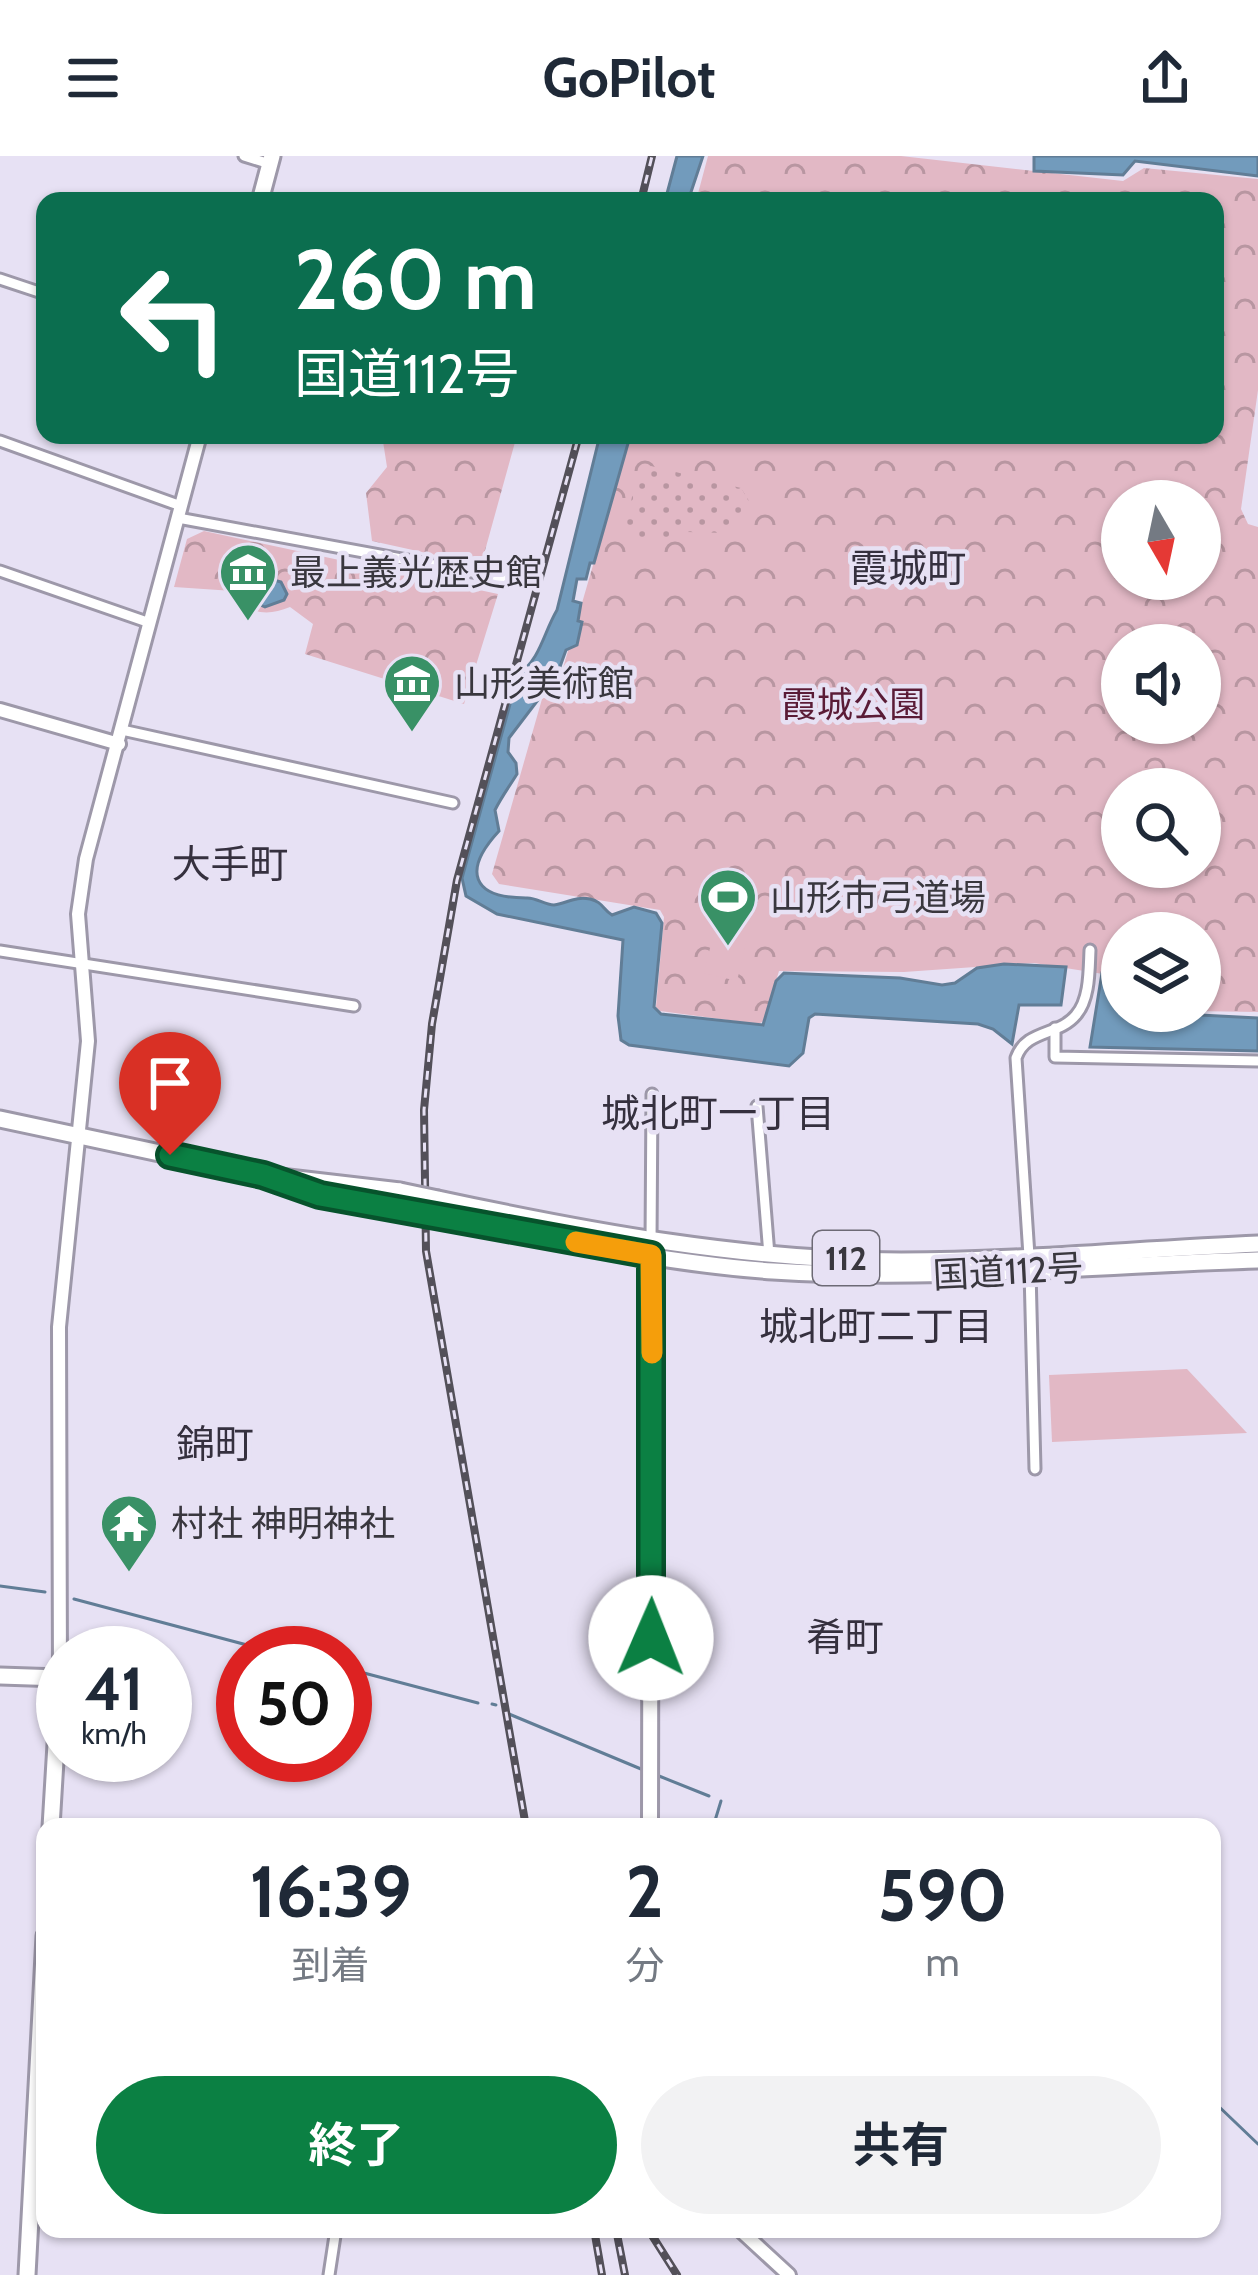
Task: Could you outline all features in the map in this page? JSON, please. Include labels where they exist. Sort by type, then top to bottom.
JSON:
[{"type":"main road","points":[[262,192],[271,160]]},
{"type":"main road","name":"国道112号","points":[[0,1119],[263,1175],[769,1270],[901,1275],[1258,1244]]},
{"type":"main road","points":[[650,1818],[651,1248]]},
{"type":"main road","name":"国道112号","points":[[651,1248],[1029,1264],[1258,1260]]},
{"type":"main road","points":[[0,1676],[36,1677]]},
{"type":"main road","points":[[52,1818],[54,1782]]},
{"type":"main road","points":[[27,2275],[36,2106]]},
{"type":"street","points":[[244,156],[271,160]]},
{"type":"street","points":[[0,279],[36,291]]},
{"type":"street","points":[[0,441],[180,512],[458,572],[516,580]]},
{"type":"street","points":[[60,1626],[58,1327],[88,1041],[78,914],[86,860],[198,444]]},
{"type":"street","points":[[0,571],[150,623]]},
{"type":"street","points":[[0,710],[453,802]]},
{"type":"street","points":[[1035,1469],[1016,1058],[1024,1042],[1079,1012],[1090,950]]},
{"type":"street","points":[[0,951],[354,1006]]},
{"type":"street","points":[[1055,1028],[1055,1057],[1258,1061]]},
{"type":"street","points":[[651,1248],[652,1094]]},
{"type":"street","points":[[757,1106],[769,1255]]},
{"type":"street","points":[[328,2275],[334,2238]]},
{"type":"street","points":[[749,2238],[789,2275]]},
{"type":"green space","name":"霞城公園","points":[[708,156],[901,156],[1123,181],[1144,168],[1258,179],[1258,390],[1241,509],[1248,524],[1258,527],[1258,1012],[1221,1011],[1221,912],[1101,912],[1101,974],[1034,963],[904,972],[779,971],[764,1021],[758,1024],[660,1011],[656,1007],[664,917],[660,910],[499,884],[492,874],[542,699],[561,675],[628,444],[1224,444],[1224,192],[698,192]]},
{"type":"green space","points":[[383,444],[515,444],[481,565],[372,541],[366,493],[387,467]]},
{"type":"green space","points":[[651,466],[741,488],[749,501],[740,527],[728,533],[686,532],[659,543],[623,538],[637,474]]},
{"type":"green space","points":[[204,531],[498,594],[464,704],[305,654],[313,624],[290,607],[258,611],[244,605],[233,591],[174,587],[187,539]]},
{"type":"green space","name":"山形市弓道場","points":[[718,915],[751,923],[737,981],[704,973]]},
{"type":"green space","points":[[1187,1369],[1247,1433],[1052,1442],[1049,1375]]},
{"type":"water","points":[[677,156],[703,156],[691,192],[667,192]]},
{"type":"water","points":[[1034,156],[1258,156],[1258,176],[1135,161],[1123,175],[1034,171]]},
{"type":"water","points":[[598,444],[628,444],[594,563],[586,579],[577,579],[573,601],[581,603],[578,621],[582,622],[577,645],[566,650],[557,675],[509,738],[508,752],[517,774],[495,810],[499,831],[480,858],[478,880],[484,887],[508,897],[554,905],[585,898],[612,915],[634,907],[656,913],[662,923],[654,1007],[661,1014],[763,1025],[776,981],[784,973],[900,978],[942,985],[955,983],[977,968],[1004,964],[1066,967],[1061,1005],[1019,1005],[1012,1044],[978,1024],[815,1014],[809,1018],[803,1053],[789,1066],[629,1045],[621,1040],[623,940],[497,914],[466,896],[462,878],[518,675],[537,653],[557,610]]},
{"type":"water","points":[[260,576],[281,582],[287,594],[284,600],[265,607],[247,599],[242,588],[245,580]]},
{"type":"water","points":[[1101,979],[1101,1032],[1221,1032],[1221,1016],[1258,1018],[1258,1051],[1090,1047]]},
{"type":"waterway","points":[[0,1586],[45,1592]]},
{"type":"waterway","points":[[74,1599],[216,1637]]},
{"type":"waterway","points":[[372,1675],[478,1703]]},
{"type":"waterway","points":[[492,1704],[496,1705]]},
{"type":"waterway","points":[[509,1714],[641,1769]]},
{"type":"waterway","points":[[659,1776],[709,1796]]},
{"type":"waterway","points":[[716,1818],[721,1801]]},
{"type":"waterway","points":[[1221,2109],[1258,2144]]},
{"type":"railway","points":[[643,192],[652,156]]},
{"type":"railway","points":[[524,1818],[426,1251],[424,1110],[432,1024],[457,880],[577,444]]},
{"type":"railway","points":[[596,2238],[602,2275]]},
{"type":"railway","points":[[618,2238],[625,2275]]},
{"type":"railway","points":[[654,2238],[677,2275]]},
{"type":"slow traffic","points":[[576,1242],[651,1255],[652,1353]]},
{"type":"place","name":"最上義光歴史館","points":[[248,623]]},
{"type":"place","name":"山形美術館","points":[[412,734]]},
{"type":"place","name":"山形市弓道場","points":[[728,948]]},
{"type":"place","name":"村社 神明神社","points":[[129,1574]]},
{"type":"district","name":"霞城町","points":[[908,568]]},
{"type":"district","name":"大手町","points":[[230,864]]},
{"type":"district","name":"城北町一丁目","points":[[718,1113]]},
{"type":"district","name":"城北町二丁目","points":[[876,1326]]},
{"type":"district","name":"錦町","points":[[215,1444]]},
{"type":"district","name":"肴町","points":[[845,1637]]},
{"type":"route","points":[[170,1155],[263,1175],[320,1195],[651,1255],[651,1638]]}]
